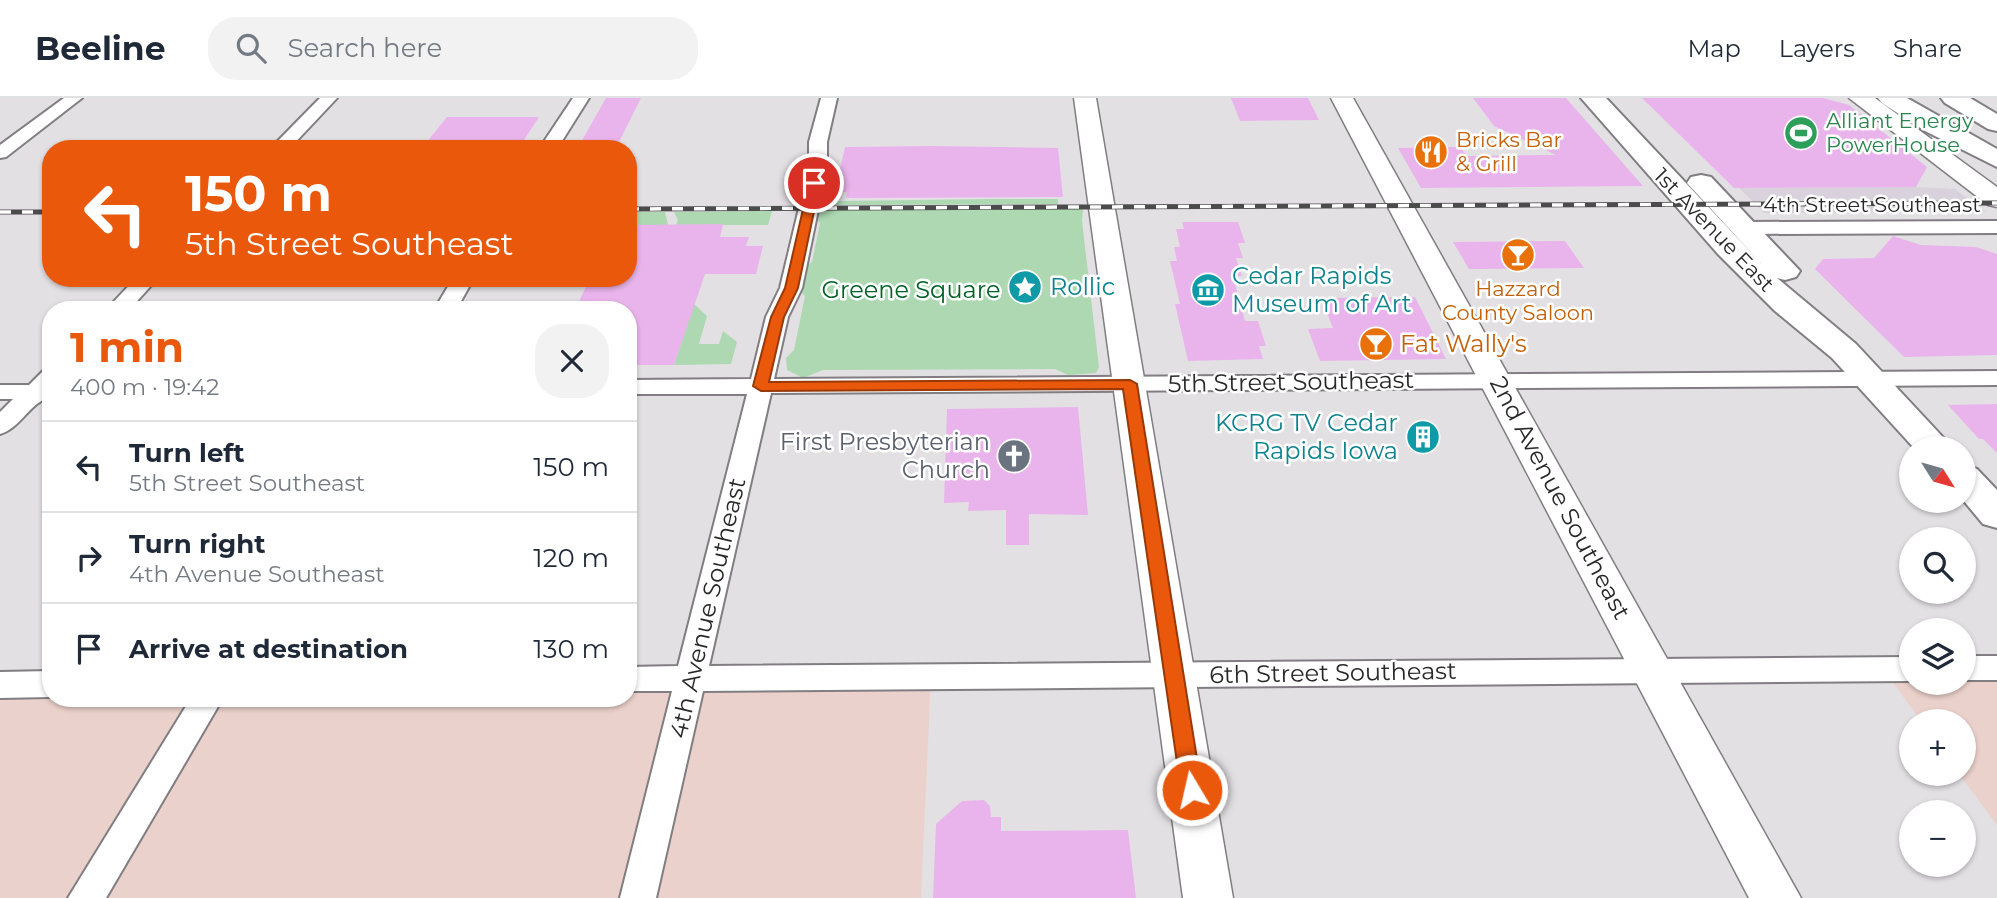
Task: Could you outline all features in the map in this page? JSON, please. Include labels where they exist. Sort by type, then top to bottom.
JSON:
[{"type":"main road","points":[[1085,98],[1208,898]]},
{"type":"main road","name":"2nd Avenue Southeast","points":[[1342,98],[1776,898]]},
{"type":"main road","name":"1st Avenue East","points":[[1592,98],[1728,248],[1786,304],[1844,351],[1924,436]]},
{"type":"main road","name":"1st Avenue East","points":[[1617,98],[1747,228],[1801,290],[1844,351]]},
{"type":"main road","points":[[1860,98],[1997,199]]},
{"type":"main road","points":[[1877,98],[1943,158]]},
{"type":"main road","points":[[1890,98],[1934,126],[1997,157]]},
{"type":"main road","points":[[1909,98],[1997,157]]},
{"type":"main road","points":[[1953,98],[1997,124]]},
{"type":"main road","points":[[1982,98],[1997,108]]},
{"type":"main road","points":[[1976,491],[1997,514]]},
{"type":"street","points":[[0,153],[74,98]]},
{"type":"street","points":[[287,140],[330,98]]},
{"type":"street","points":[[554,140],[581,98]]},
{"type":"street","name":"4th Avenue Southeast","points":[[638,898],[777,317],[791,288],[818,166],[818,142],[829,98]]},
{"type":"street","name":"4th Street Southeast","points":[[1747,228],[1997,228]]},
{"type":"street","points":[[126,301],[139,287]]},
{"type":"street","name":"5th Street Southeast","points":[[637,387],[1997,378]]},
{"type":"street","points":[[0,392],[42,386]]},
{"type":"street","points":[[0,426],[42,389]]},
{"type":"street","name":"6th Street Southeast","points":[[637,679],[1899,668]]},
{"type":"street","points":[[1976,668],[1997,668]]},
{"type":"street","points":[[0,685],[42,684]]},
{"type":"street","points":[[86,898],[203,707]]},
{"type":"shaded area","points":[[1739,188],[1955,189],[1986,212],[1764,213]]},
{"type":"shaded area","points":[[1083,204],[1083,209],[817,210],[818,205]]},
{"type":"shaded area","points":[[1976,668],[1997,668],[1997,825],[1968,786],[1976,786],[1976,709],[1912,709],[1902,695],[1976,695]]},
{"type":"shaded area","points":[[1883,669],[1899,669],[1899,691]]},
{"type":"shaded area","points":[[931,677],[921,898],[0,898],[0,683],[42,683],[42,707],[637,707],[637,679]]},
{"type":"green space","points":[[1058,199],[1058,204],[834,205],[840,201]]},
{"type":"green space","name":"Greene Square","points":[[1083,209],[1082,221],[1099,367],[1096,373],[1068,375],[1055,369],[823,370],[803,378],[787,370],[786,358],[794,350],[805,296],[800,291],[806,266],[812,262],[820,223],[816,219],[817,210]]},
{"type":"green space","points":[[772,211],[768,225],[676,225],[678,220],[674,212]]},
{"type":"green space","points":[[637,212],[665,212],[668,225],[637,225]]},
{"type":"green space","points":[[694,304],[707,316],[699,344],[719,344],[723,331],[737,342],[731,364],[674,365]]},
{"type":"building","points":[[606,98],[641,98],[620,140],[582,140]]},
{"type":"building","points":[[1231,98],[1308,98],[1319,120],[1240,121]]},
{"type":"building","points":[[1473,98],[1566,98],[1643,186],[1421,188],[1398,148],[1460,147],[1467,156],[1556,155],[1494,126]]},
{"type":"building","name":"Alliant Energy PowerHouse","points":[[1642,98],[1823,98],[1849,105],[1927,167],[1916,187],[1734,188]]},
{"type":"building","points":[[447,117],[539,117],[524,140],[428,140]]},
{"type":"building","points":[[845,147],[1058,148],[1063,197],[846,198],[847,192],[835,192]]},
{"type":"building","name":"Cedar Rapids Museum of Art","points":[[1182,222],[1238,222],[1245,243],[1238,243],[1243,258],[1236,258],[1242,276],[1233,276],[1245,321],[1258,321],[1266,346],[1259,346],[1263,359],[1188,361],[1175,304],[1180,304],[1170,261],[1177,261],[1174,247],[1180,247],[1176,229],[1184,229]]},
{"type":"building","points":[[723,224],[720,237],[749,237],[746,246],[763,246],[756,274],[705,274],[674,365],[637,365],[637,301],[579,301],[586,287],[637,287],[637,225]]},
{"type":"building","points":[[1893,236],[1921,245],[1976,247],[1997,254],[1997,355],[1904,357],[1815,269],[1823,259],[1874,258]]},
{"type":"building","name":"Hazzard County Saloon","points":[[1565,241],[1584,268],[1469,269],[1453,242]]},
{"type":"building","points":[[1415,297],[1446,359],[1320,361],[1308,329],[1333,328],[1321,298]]},
{"type":"building","points":[[1997,404],[1997,453],[1983,439],[1979,439],[1948,405]]},
{"type":"building","name":"First Presbyterian Church","points":[[1078,407],[1088,515],[1029,514],[1029,545],[1006,545],[1006,510],[968,511],[969,502],[944,503],[947,409]]},
{"type":"building","points":[[984,800],[990,806],[991,817],[1001,817],[1001,831],[1128,830],[1136,898],[933,898],[936,824],[962,801]]},
{"type":"railway","points":[[637,209],[1997,203]]},
{"type":"railway","points":[[0,212],[42,212]]},
{"type":"place","name":"Alliant Energy PowerHouse","points":[[1801,133]]},
{"type":"place","name":"Bricks Bar & Grill","points":[[1431,152]]},
{"type":"place","name":"Hazzard County Saloon","points":[[1518,255]]},
{"type":"place","name":"Rollic","points":[[1025,287]]},
{"type":"place","name":"Cedar Rapids Museum of Art","points":[[1208,290]]},
{"type":"place","name":"Fat Wally's","points":[[1376,344]]},
{"type":"place","name":"KCRG TV Cedar Rapids Iowa","points":[[1423,437]]},
{"type":"place","name":"First Presbyterian Church","points":[[1014,456]]},
{"type":"route","points":[[814,183],[791,288],[777,317],[761,386],[1130,384],[1192,790]]}]
